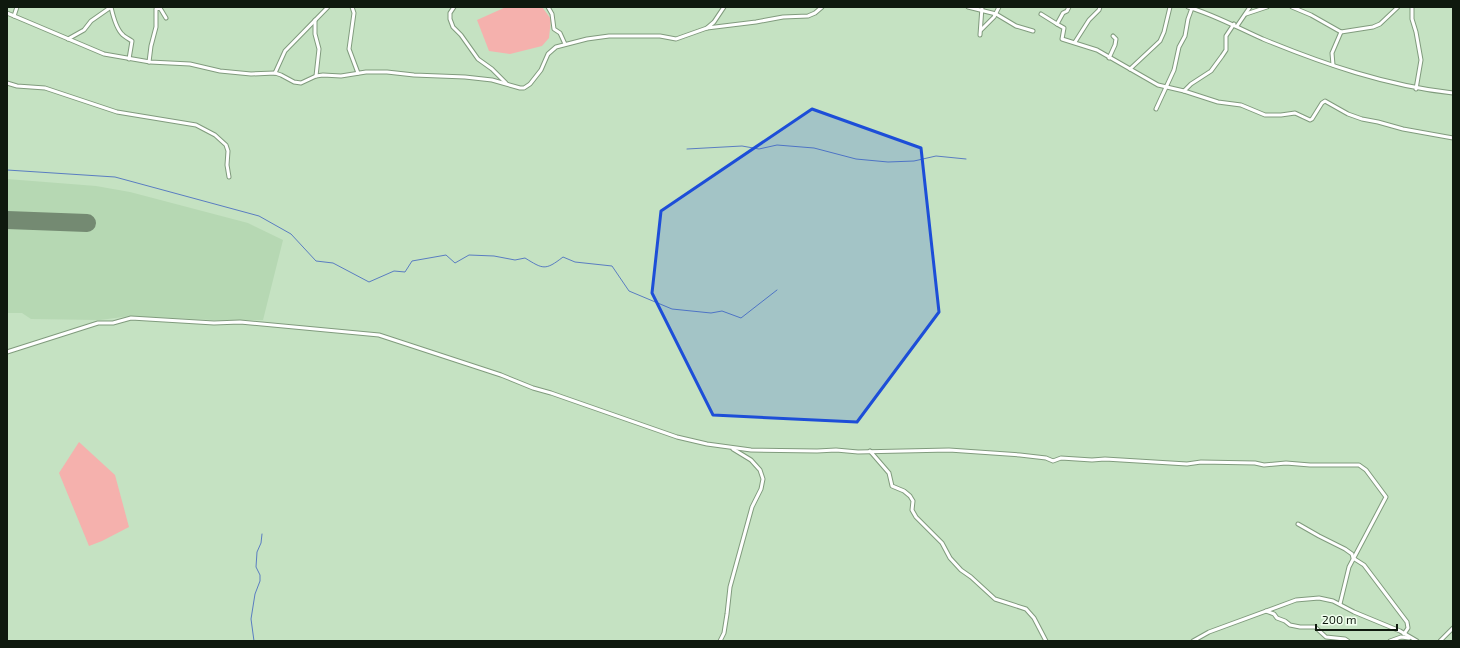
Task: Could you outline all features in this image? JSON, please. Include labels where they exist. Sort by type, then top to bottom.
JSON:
[{"type":"street","points":[[14,16],[17,7]]},
{"type":"street","points":[[68,39],[84,30],[91,21],[111,7],[121,33],[132,41],[129,59]]},
{"type":"street","points":[[153,7],[162,10],[166,18]]},
{"type":"street","points":[[275,73],[285,51],[328,7]]},
{"type":"street","points":[[352,7],[354,13],[349,49],[358,73]]},
{"type":"street","points":[[454,7],[450,13],[450,19],[453,27],[468,44],[478,59],[492,69],[507,84]]},
{"type":"street","points":[[548,7],[552,14],[554,29],[560,33],[564,44]]},
{"type":"street","points":[[707,28],[714,22],[724,7]]},
{"type":"street","points":[[7,13],[104,54],[149,62],[184,64],[239,73],[275,73],[281,74],[294,82],[301,83],[323,74],[341,76],[366,72],[399,72],[414,75],[465,77],[492,80],[524,88],[530,84],[541,70],[551,50],[564,44],[609,36],[660,36],[676,39],[707,28],[783,17],[808,16],[816,13],[822,7]]},
{"type":"street","points":[[968,7],[982,9],[996,14],[1016,26],[1033,31]]},
{"type":"street","points":[[982,9],[980,33],[996,14],[999,7]]},
{"type":"street","points":[[1057,24],[1063,13],[1070,7]]},
{"type":"street","points":[[1074,42],[1100,7]]},
{"type":"street","points":[[1130,69],[1160,41],[1164,32],[1170,7]]},
{"type":"street","points":[[1188,7],[1234,24],[1262,38],[1332,65],[1373,78],[1416,89],[1453,93]]},
{"type":"street","points":[[1237,26],[1250,7]]},
{"type":"street","points":[[1246,14],[1267,7]]},
{"type":"street","points":[[1292,7],[1311,15],[1341,32],[1373,27],[1380,24],[1398,7]]},
{"type":"street","points":[[1412,7],[1412,19],[1421,60],[1416,89]]},
{"type":"street","points":[[149,62],[156,27],[156,11],[158,8]]},
{"type":"street","points":[[1156,109],[1176,63],[1179,47],[1185,36],[1188,18],[1192,8]]},
{"type":"street","points":[[1041,14],[1064,28],[1062,39],[1097,50],[1144,76],[1153,83],[1161,86],[1167,86],[1218,102],[1241,105],[1265,115],[1295,113],[1310,120],[1322,103],[1325,102],[1354,117],[1403,129],[1453,138]]},
{"type":"street","points":[[315,19],[315,34],[319,49],[316,76]]},
{"type":"street","points":[[1184,91],[1191,84],[1211,71],[1217,63],[1226,50],[1226,36],[1234,24]]},
{"type":"street","points":[[1332,65],[1332,53],[1341,32]]},
{"type":"street","points":[[1109,58],[1116,44],[1116,39],[1113,36]]},
{"type":"street","points":[[7,83],[17,86],[45,88],[117,112],[196,126],[215,135],[226,145],[228,151],[227,165],[229,177]]},
{"type":"street","points":[[7,352],[98,323],[113,323],[131,318],[214,323],[246,322],[379,335],[501,375],[533,388],[551,392],[670,435],[692,441],[730,448],[763,451],[961,451],[1020,455],[1046,458],[1053,461],[1059,458],[1186,464],[1201,462],[1255,463],[1264,465],[1286,463],[1310,465],[1359,465],[1366,470],[1386,497],[1348,569],[1340,604]]},
{"type":"street","points":[[720,641],[724,633],[730,586],[752,507],[761,489],[763,479],[760,470],[751,460],[730,448]]},
{"type":"street","points":[[870,451],[889,473],[892,486],[904,491],[910,496],[913,501],[912,510],[916,517],[942,543],[950,558],[960,570],[971,577],[995,599],[1026,608],[1034,618],[1046,641]]},
{"type":"street","points":[[1298,524],[1345,549],[1352,554],[1353,558],[1364,565],[1405,618],[1408,626],[1404,634]]},
{"type":"street","points":[[1193,641],[1209,632],[1301,599],[1326,599],[1340,604],[1417,641]]},
{"type":"street","points":[[1266,611],[1274,614],[1277,618],[1290,625],[1315,627],[1326,637],[1345,639],[1348,641]]},
{"type":"street","points":[[1440,641],[1453,628]]},
{"type":"street","points":[[1390,641],[1401,637],[1413,639]]},
{"type":"highlighted area","points":[[812,109],[921,148],[939,312],[857,422],[713,415],[652,293],[661,211]]},
{"type":"shaded area","points":[[506,7],[542,7],[551,19],[549,38],[542,46],[510,54],[489,51],[477,20]]},
{"type":"shaded area","points":[[7,179],[96,186],[130,192],[248,223],[283,240],[263,320],[213,320],[130,316],[100,320],[31,319],[22,313],[7,313]]},
{"type":"shaded area","points":[[79,442],[115,475],[129,527],[89,546],[59,473]]},
{"type":"waterway","points":[[687,149],[742,146],[759,149],[777,145],[814,148],[856,159],[888,162],[914,161],[936,156],[966,159]]},
{"type":"waterway","points":[[7,170],[115,177],[259,216],[291,234],[316,261],[333,263],[369,282],[394,271],[405,272],[412,261],[446,255],[455,263],[469,255],[494,256],[515,260],[525,258],[544,267],[552,265],[563,257],[575,262],[612,266],[629,291],[672,309],[711,313],[722,311],[741,318],[777,290]]},
{"type":"waterway","points":[[254,641],[251,619],[255,594],[260,581],[260,575],[256,567],[257,552],[261,543],[262,534]]},
{"type":"runway","points":[[7,220],[87,223]]}]
